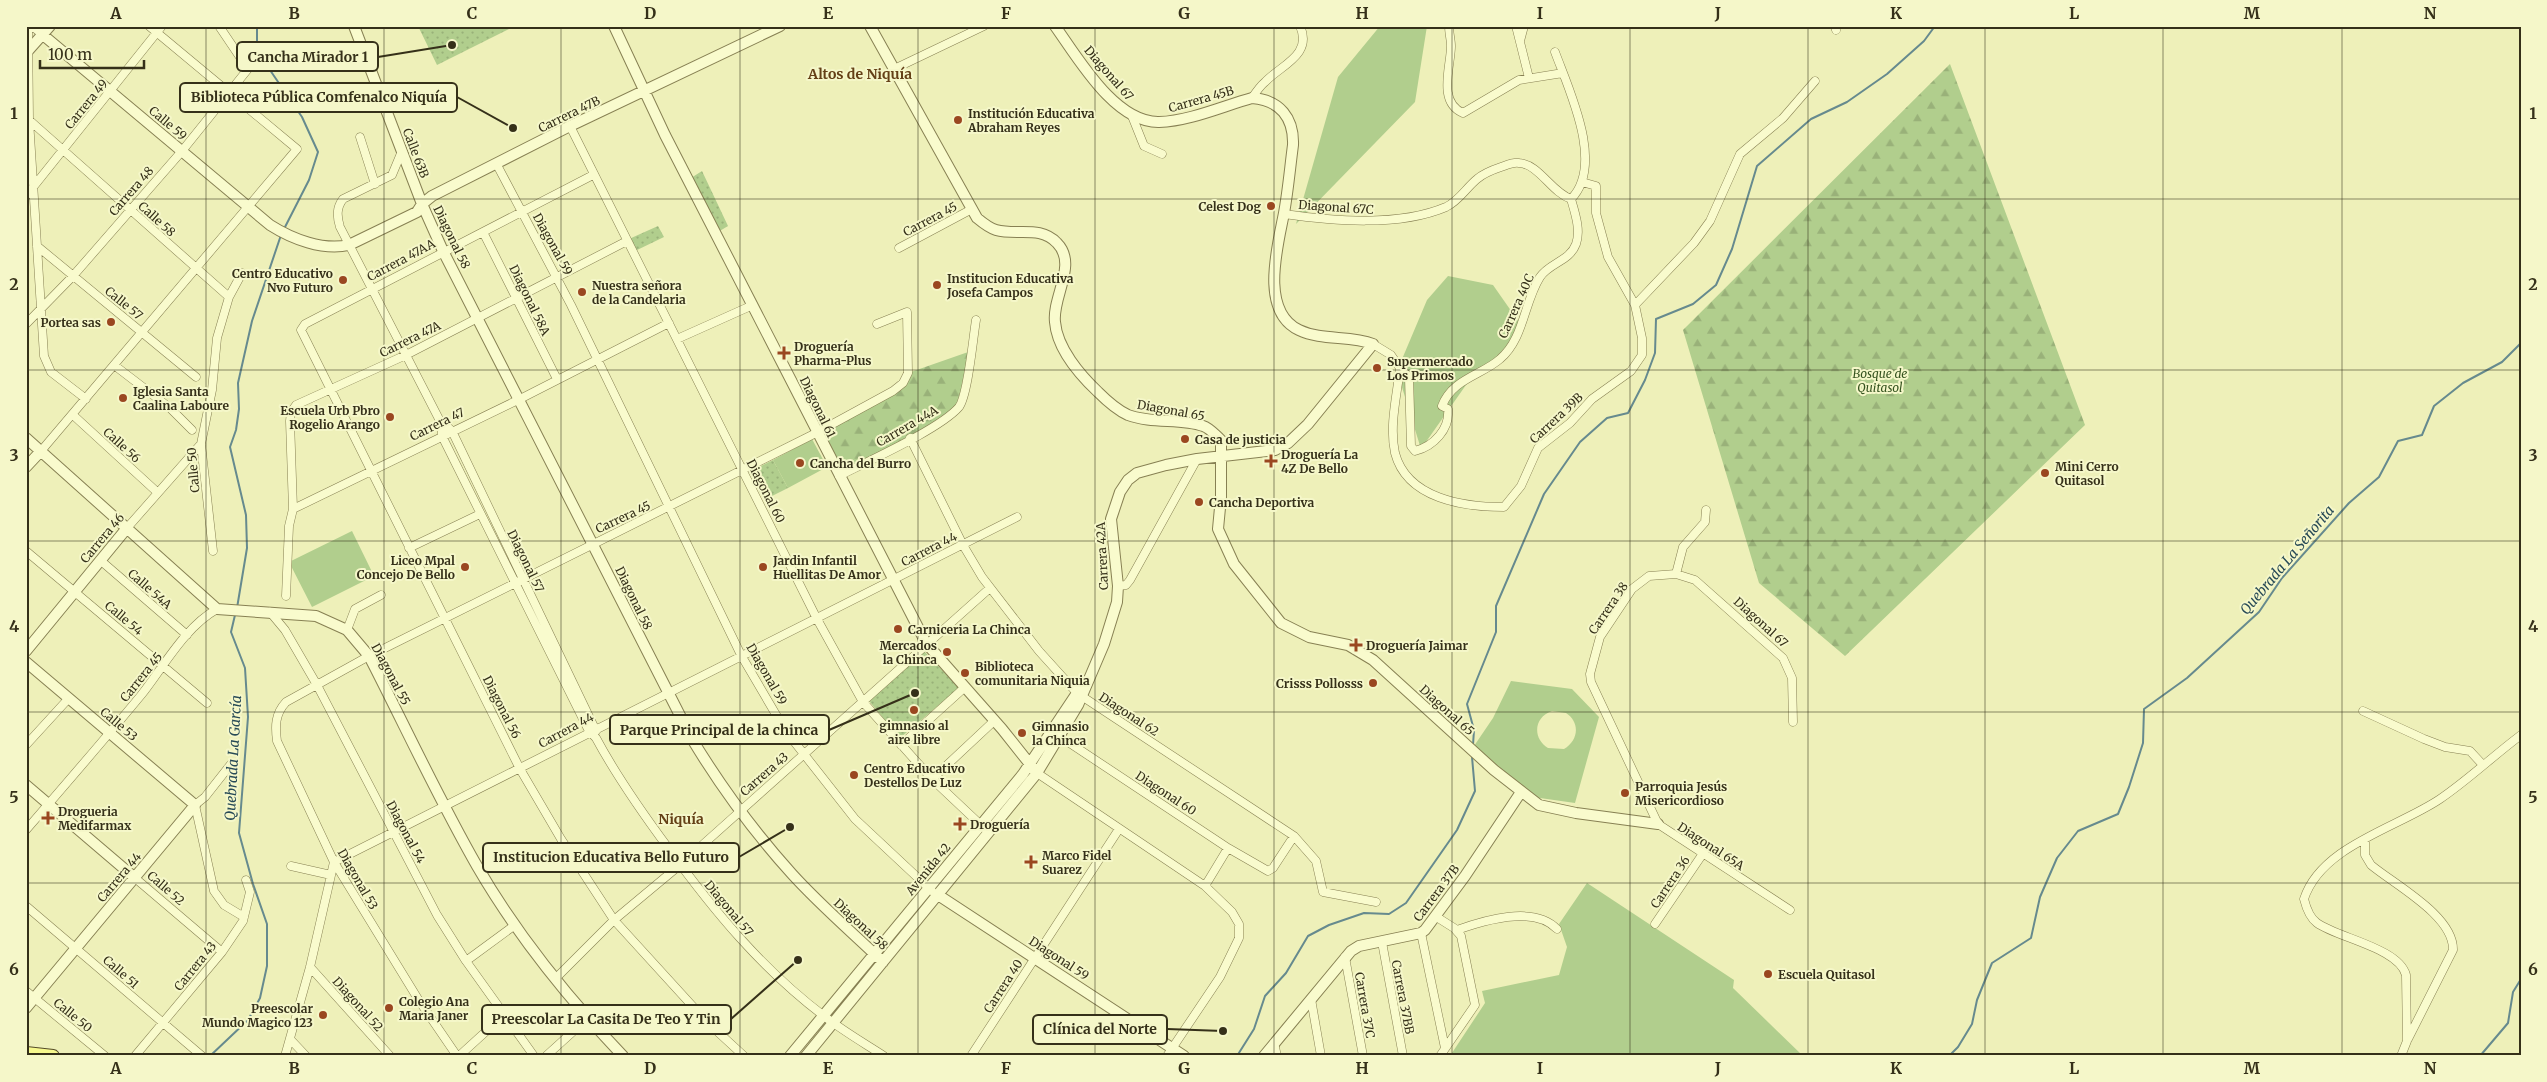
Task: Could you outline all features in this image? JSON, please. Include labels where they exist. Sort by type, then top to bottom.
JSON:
[{"type":"main road","points":[[26,1053],[53,1056]]},
{"type":"street","points":[[28,26],[28,119],[34,186],[40,312],[46,363],[52,372],[86,399]]},
{"type":"street","name":"Calle 59","points":[[32,26],[249,207],[276,228],[290,235]]},
{"type":"street","points":[[27,52],[50,26]]},
{"type":"street","points":[[26,467],[197,269],[297,149],[229,92],[160,30],[149,26]]},
{"type":"street","name":"Carrera 48","points":[[26,324],[40,312],[73,276],[182,151],[248,69],[219,26]]},
{"type":"street","name":"Calle 63B","points":[[354,26],[422,204]]},
{"type":"street","name":"Diagonal 61","points":[[614,26],[644,92],[816,433],[926,643],[1031,762],[1037,773]]},
{"type":"street","name":"Carrera 47B","points":[[290,235],[326,247],[349,245],[416,212],[432,196],[496,163],[780,26]]},
{"type":"street","name":"Diagonal 65","points":[[870,26],[977,218],[995,230],[1035,232],[1051,237],[1059,244],[1066,261],[1056,309],[1057,333],[1074,364],[1098,393],[1113,406],[1129,415],[1158,421],[1202,425],[1221,440],[1222,497],[1218,529],[1234,564],[1281,623],[1309,637],[1342,643],[1373,660],[1473,751],[1521,792],[1543,806],[1584,815],[1658,824]]},
{"type":"street","points":[[894,69],[984,26]]},
{"type":"street","name":"Diagonal 67","points":[[1055,26],[1093,78],[1116,103],[1132,116],[1144,146],[1162,154]]},
{"type":"street","points":[[1252,98],[1265,81],[1298,56],[1304,39],[1300,26]]},
{"type":"street","points":[[1449,26],[1451,45],[1448,90],[1450,100],[1462,113],[1519,80],[1563,73]]},
{"type":"street","points":[[1516,26],[1529,78]]},
{"type":"street","points":[[1519,42],[1524,26]]},
{"type":"street","name":"Carrera 49","points":[[26,196],[160,30]]},
{"type":"street","points":[[1555,52],[1576,105],[1585,142],[1582,182],[1571,199]]},
{"type":"street","points":[[1582,182],[1596,186],[1596,213],[1608,257],[1635,305],[1694,243],[1710,221],[1740,154],[1783,118],[1815,80]]},
{"type":"street","name":"Carrera 45B","points":[[1132,116],[1143,121],[1171,121],[1252,98],[1263,99],[1277,105]]},
{"type":"street","name":"Carrera 40C","points":[[1277,105],[1290,120],[1294,132],[1284,214],[1276,247],[1274,284],[1278,304],[1289,323],[1298,330],[1374,344],[1391,355],[1409,377],[1411,446],[1415,451],[1435,440],[1445,429],[1449,419],[1448,409],[1442,406],[1450,392],[1479,371],[1499,360],[1510,350],[1541,276],[1568,256],[1576,246],[1577,227],[1571,199]]},
{"type":"street","name":"Calle 58","points":[[28,119],[229,298]]},
{"type":"street","name":"Diagonal 60","points":[[570,126],[592,174],[818,619],[863,702],[932,779],[980,825],[990,832]]},
{"type":"street","points":[[360,137],[375,184],[395,172],[402,151]]},
{"type":"street","name":"Diagonal 59","points":[[496,163],[597,358],[668,508],[741,655],[785,730],[803,755],[855,819],[938,895],[1035,958],[1169,1052],[1184,1056]]},
{"type":"street","name":"Diagonal 67C","points":[[1284,214],[1374,222],[1446,207],[1486,172],[1514,163],[1521,163],[1534,169],[1560,196],[1571,199]]},
{"type":"street","name":"Carrera 47AA","points":[[302,328],[305,324],[443,251],[521,213],[592,174]]},
{"type":"street","name":"Diagonal 57","points":[[375,184],[343,199],[338,209],[340,227],[442,424],[452,431],[596,738],[639,809],[719,917],[776,976],[823,1016],[884,1056]]},
{"type":"street","name":"Diagonal 58","points":[[422,204],[443,251],[520,399],[667,692],[712,772],[792,874],[837,920],[883,962]]},
{"type":"street","name":"Carrera 45","points":[[899,248],[972,210]]},
{"type":"street","name":"Diagonal 58A","points":[[483,232],[557,379]]},
{"type":"street","name":"Carrera 47A","points":[[294,509],[291,412],[296,405],[406,355],[627,240]]},
{"type":"street","name":"Calle 57","points":[[37,246],[196,377]]},
{"type":"street","name":"Calle 50","points":[[214,551],[201,444],[212,390],[217,338],[229,298],[242,273]]},
{"type":"street","points":[[677,339],[753,305]]},
{"type":"street","name":"Carrera 39B","points":[[1400,368],[1393,432],[1395,452],[1406,474],[1414,483],[1433,495],[1466,505],[1504,507],[1521,486],[1538,448],[1570,423],[1592,398],[1624,376],[1638,362],[1642,347],[1635,305]]},
{"type":"street","name":"Carrera 45","points":[[286,702],[369,656],[521,578],[668,508],[816,433],[893,391],[903,383],[908,373],[907,312],[876,324]]},
{"type":"street","name":"Carrera 44A","points":[[839,476],[938,422],[959,406],[965,391],[976,320]]},
{"type":"street","name":"Carrera 47","points":[[294,509],[520,399],[597,358],[669,323]]},
{"type":"street","name":"Diagonal 56","points":[[302,328],[301,330],[330,389],[520,769],[561,839],[614,920],[707,1022],[744,1056]]},
{"type":"street","name":"Carrera 42A","points":[[1081,692],[1104,644],[1117,602],[1118,586],[1112,519],[1120,492],[1128,480],[1137,473],[1197,459],[1275,450],[1288,443],[1308,424],[1374,344]]},
{"type":"street","points":[[114,365],[170,408],[192,430]]},
{"type":"street","name":"Calle 56","points":[[72,415],[157,492]]},
{"type":"street","name":"Diagonal 57","points":[[442,424],[442,436],[513,583],[593,729]]},
{"type":"street","points":[[26,438],[219,609]]},
{"type":"street","name":"Diagonal 62","points":[[910,438],[963,545],[990,588],[1039,651],[1081,692],[1294,836],[1316,862],[1322,890],[1326,893],[1376,902]]},
{"type":"street","name":"Carrera 46","points":[[26,651],[157,492],[201,444]]},
{"type":"street","points":[[1118,586],[1126,585],[1130,580],[1197,459]]},
{"type":"street","points":[[286,596],[289,526],[294,509]]},
{"type":"street","points":[[1676,574],[1683,547],[1706,522],[1706,510]]},
{"type":"street","points":[[410,548],[480,514]]},
{"type":"street","name":"Carrera 44","points":[[334,862],[520,769],[593,729],[818,619],[1016,517]]},
{"type":"street","name":"Calle 54","points":[[26,551],[207,703]]},
{"type":"street","name":"Calle 54A","points":[[100,560],[187,635]]},
{"type":"street","name":"Carrera 38","points":[[1590,674],[1600,637],[1632,589],[1649,576],[1676,574],[1695,580]]},
{"type":"street","name":"Diagonal 67","points":[[1695,580],[1783,658],[1792,678],[1793,722]]},
{"type":"street","name":"Carrera 43","points":[[555,979],[614,920],[680,865],[863,702],[926,643],[990,588]]},
{"type":"street","points":[[347,630],[355,609],[382,595]]},
{"type":"street","name":"Carrera 45","points":[[26,830],[110,733],[187,635],[201,620],[219,609]]},
{"type":"street","name":"Diagonal 55","points":[[219,609],[316,616],[347,630],[369,656],[478,867],[515,925],[587,1019],[623,1056]]},
{"type":"street","name":"Diagonal 54","points":[[266,612],[285,630],[317,685],[392,832],[437,915],[466,961],[534,1056]]},
{"type":"street","name":"Calle 53","points":[[26,662],[195,805]]},
{"type":"street","name":"Diagonal 65A","points":[[1590,674],[1590,682],[1606,719],[1658,824],[1704,852],[1730,872],[1790,910]]},
{"type":"street","points":[[900,745],[964,688]]},
{"type":"street","name":"Avenida 42","points":[[806,1056],[1037,773],[1056,734],[1081,692]]},
{"type":"street","points":[[26,745],[69,698]]},
{"type":"street","name":"Diagonal 53","points":[[286,702],[276,716],[277,741],[334,862],[418,999],[458,1056]]},
{"type":"street","points":[[2363,711],[2424,740],[2445,747],[2470,751],[2483,765]]},
{"type":"street","points":[[932,779],[994,721]]},
{"type":"street","name":"Diagonal 60","points":[[1056,734],[1228,848],[1268,871],[1273,868],[1294,836]]},
{"type":"street","name":"Avenida 42","points":[[790,1056],[1056,734]]},
{"type":"street","points":[[2407,1041],[2406,975],[2403,968],[2392,958],[2315,922],[2304,899],[2307,889],[2316,876],[2335,857],[2438,801],[2464,783],[2483,765],[2521,735]]},
{"type":"street","name":"Carrera 44","points":[[26,1008],[30,995],[76,948],[195,805],[206,797],[231,764]]},
{"type":"street","points":[[1037,773],[1205,886],[1232,912],[1239,924],[1239,938],[1212,990],[1169,1052]]},
{"type":"street","name":"Calle 52","points":[[26,785],[222,952]]},
{"type":"street","name":"Carrera 37B","points":[[1264,1056],[1345,957],[1359,946],[1421,933],[1435,916],[1521,792]]},
{"type":"street","points":[[195,805],[214,890],[224,905],[244,917]]},
{"type":"street","name":"Carrera 40","points":[[971,1056],[1119,829]]},
{"type":"street","points":[[2365,840],[2365,855],[2371,864],[2439,917],[2448,929],[2453,942],[2453,950],[2401,1056]]},
{"type":"street","points":[[1205,886],[1228,848]]},
{"type":"street","name":"Carrera 36","points":[[1655,924],[1704,852]]},
{"type":"street","points":[[285,1056],[310,967],[334,862]]},
{"type":"street","points":[[291,866],[331,875]]},
{"type":"street","name":"Carrera 43","points":[[135,1056],[222,952],[244,917],[250,892],[246,880]]},
{"type":"street","name":"Calle 51","points":[[26,906],[202,1056]]},
{"type":"street","points":[[1435,916],[1457,930],[1461,936],[1475,1005],[1440,1056]]},
{"type":"street","points":[[1457,930],[1500,919],[1522,917],[1541,919],[1557,929]]},
{"type":"street","points":[[466,961],[515,925]]},
{"type":"street","points":[[1421,933],[1446,1048]]},
{"type":"street","name":"Carrera 37BB","points":[[1382,942],[1403,1056]]},
{"type":"street","name":"Carrera 37C","points":[[1345,957],[1363,1056]]},
{"type":"street","name":"Diagonal 52","points":[[310,967],[390,1056]]},
{"type":"street","name":"Calle 50","points":[[30,995],[105,1056]]},
{"type":"street","points":[[1311,999],[1321,1056]]},
{"type":"street","points":[[458,1056],[504,1015]]},
{"type":"street","points":[[546,1056],[587,1019]]},
{"type":"street","points":[[290,1039],[306,1056]]},
{"type":"street","points":[[1274,1043],[1276,1056]]},
{"type":"green space","points":[[418,26],[515,26],[437,65]]},
{"type":"green space","points":[[1380,26],[1427,26],[1415,102],[1296,224],[1338,77]]},
{"type":"green space","name":"Bosque de Quitasol","points":[[1950,64],[2085,425],[1845,656],[1759,583],[1683,330]]},
{"type":"green space","points":[[702,171],[728,226],[718,232],[691,178]]},
{"type":"green space","points":[[658,226],[664,237],[635,251],[629,239]]},
{"type":"green space","points":[[1448,276],[1493,285],[1521,325],[1499,360],[1473,375],[1421,449],[1397,371],[1427,300]]},
{"type":"green space","points":[[971,351],[959,406],[938,423],[839,476],[816,433],[893,391],[908,373]]},
{"type":"green space","name":"Cancha del Burro","points":[[812,439],[827,467],[788,488],[773,460]]},
{"type":"green space","points":[[773,460],[788,488],[764,500],[749,472]]},
{"type":"green space","points":[[352,531],[374,576],[312,607],[289,562]]},
{"type":"green space","points":[[924,651],[959,688],[900,738],[869,701]]},
{"type":"green space","points":[[1511,681],[1572,689],[1599,717],[1575,803],[1533,797],[1474,746],[1493,718]],"holes":[[[1552,711],[1566,713],[1574,721],[1576,731],[1573,741],[1564,749],[1548,748],[1539,739],[1537,733],[1539,723],[1546,714]]]},
{"type":"green space","points":[[1587,883],[1734,980],[1733,988],[1803,1056],[1450,1056],[1485,1003],[1482,991],[1559,975],[1567,947],[1559,924]]},
{"type":"waterway","name":"Quebrada La García","points":[[257,26],[257,51],[302,117],[318,152],[309,180],[284,229]]},
{"type":"waterway","points":[[1473,745],[1474,730],[1467,704],[1496,632],[1496,606],[1544,494],[1580,442],[1607,418],[1628,413],[1645,380],[1655,353],[1656,319],[1693,304],[1716,285],[1732,249],[1757,166],[1811,119],[1847,102],[1887,74],[1924,41],[1935,26]]},
{"type":"waterway","name":"Quebrada La García","points":[[237,608],[247,548],[246,515],[230,447],[236,430],[239,409],[238,383],[252,321],[281,235]]},
{"type":"waterway","name":"Quebrada La Señorita","points":[[1949,1056],[1958,1047],[1972,1024],[1977,1000],[1992,963],[2031,938],[2040,897],[2057,858],[2078,831],[2118,814],[2143,743],[2144,709],[2187,678],[2259,612],[2282,578],[2349,503],[2379,477],[2398,441],[2422,435],[2434,406],[2463,383],[2502,362],[2521,343]]},
{"type":"waterway","name":"Quebrada La García","points":[[210,1056],[248,1020],[260,998],[267,966],[267,924],[253,884],[239,833],[248,717],[245,668],[231,632],[235,615]]},
{"type":"waterway","points":[[1237,1056],[1254,1029],[1265,996],[1286,973],[1308,936],[1329,925],[1364,913],[1389,914],[1406,903],[1457,830],[1475,791],[1472,757]]},
{"type":"waterway","points":[[2480,1056],[2508,1023],[2513,992],[2521,979]]},
{"type":"place","name":"Cancha Mirador 1","points":[[452,45]]},
{"type":"place","name":"Institución Educativa Abraham Reyes","points":[[958,120]]},
{"type":"place","name":"Biblioteca Pública Comfenalco Niquía","points":[[513,128]]},
{"type":"place","name":"Celest Dog","points":[[1271,206]]},
{"type":"place","name":"Centro Educativo Nvo Futuro","points":[[343,280]]},
{"type":"place","name":"Institucion Educativa Josefa Campos","points":[[937,285]]},
{"type":"place","name":"Nuestra señora de la Candelaria","points":[[582,292]]},
{"type":"place","name":"Portea sas","points":[[111,322]]},
{"type":"place","name":"Droguería Pharma-Plus","points":[[784,353]]},
{"type":"place","name":"Supermercado Los Primos","points":[[1377,368]]},
{"type":"place","name":"Iglesia Santa Caalina Laboure","points":[[123,398]]},
{"type":"place","name":"Escuela Urb Pbro Rogelio Arango","points":[[390,417]]},
{"type":"place","name":"Casa de justicia","points":[[1185,439]]},
{"type":"place","name":"Droguería La 4Z De Bello","points":[[1271,461]]},
{"type":"place","name":"Cancha del Burro","points":[[800,463]]},
{"type":"place","name":"Mini Cerro Quitasol","points":[[2045,473]]},
{"type":"place","name":"Cancha Deportiva","points":[[1199,502]]},
{"type":"place","name":"Liceo Mpal Concejo De Bello","points":[[465,567]]},
{"type":"place","name":"Jardin Infantil Huellitas De Amor","points":[[763,567]]},
{"type":"place","name":"Carniceria La Chinca","points":[[898,629]]},
{"type":"place","name":"Droguería Jaimar","points":[[1356,645]]},
{"type":"place","name":"Mercados la Chinca","points":[[947,652]]},
{"type":"place","name":"Biblioteca comunitaria Niquia","points":[[965,673]]},
{"type":"place","name":"Crisss Pollosss","points":[[1373,683]]},
{"type":"place","name":"Parque Principal de la chinca","points":[[915,693]]},
{"type":"place","name":"gimnasio al aire libre","points":[[914,710]]},
{"type":"place","name":"Gimnasio la Chinca","points":[[1022,733]]},
{"type":"place","name":"Centro Educativo Destellos De Luz","points":[[854,775]]},
{"type":"place","name":"Parroquia Jesús Misericordioso","points":[[1625,793]]},
{"type":"place","name":"Drogueria Medifarmax","points":[[48,818]]},
{"type":"place","name":"Droguería","points":[[960,824]]},
{"type":"place","name":"Institucion Educativa Bello Futuro","points":[[790,827]]},
{"type":"place","name":"Marco Fidel Suarez","points":[[1031,862]]},
{"type":"place","name":"Preescolar La Casita De Teo Y Tin","points":[[798,960]]},
{"type":"place","name":"Escuela Quitasol","points":[[1768,974]]},
{"type":"place","name":"Colegio Ana Maria Janer","points":[[389,1008]]},
{"type":"place","name":"Preescolar Mundo Magico 123","points":[[323,1015]]},
{"type":"place","name":"Clínica del Norte","points":[[1223,1031]]},
{"type":"district","name":"Altos de Niquía","points":[[860,74]]},
{"type":"district","name":"Niquía","points":[[681,819]]}]
